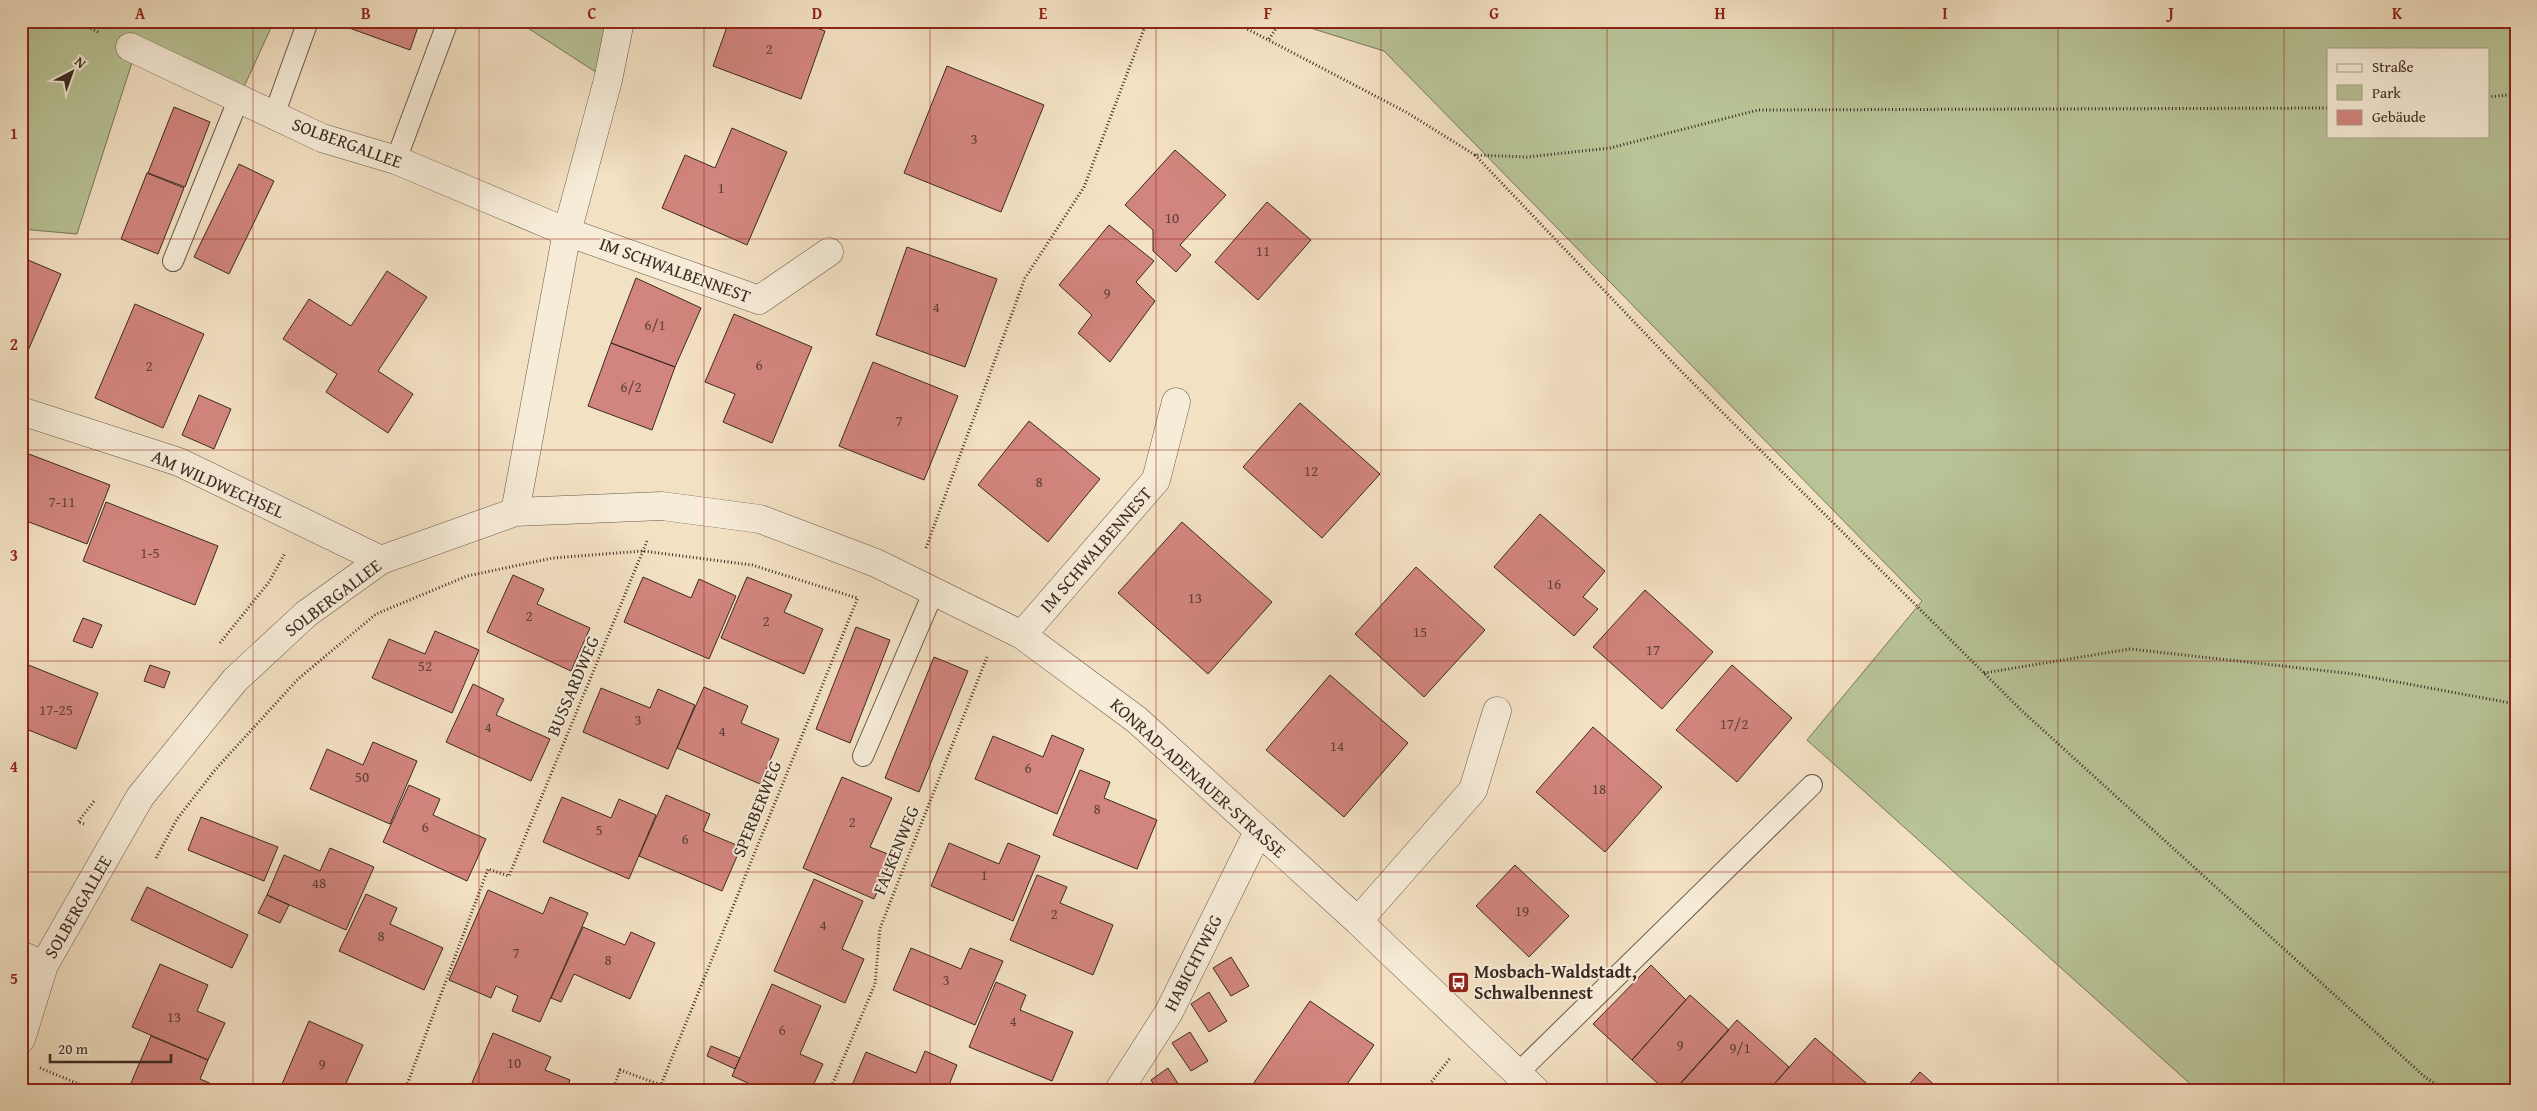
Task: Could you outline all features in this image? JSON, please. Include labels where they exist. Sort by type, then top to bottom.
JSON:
[{"type":"street","points":[[516,512],[567,232],[608,80],[620,21]]},
{"type":"street","name":"SOLBERGALLEE","points":[[130,47],[322,138],[396,160],[567,232]]},
{"type":"street","name":"IM SCHWALBENNEST","points":[[567,232],[759,300],[829,252]]},
{"type":"street","name":"IM SCHWALBENNEST","points":[[1011,630],[1156,480],[1176,402]]},
{"type":"street","name":"AM WILDWECHSEL","points":[[21,411],[180,462],[381,560]]},
{"type":"street","name":"KONRAD-ADENAUER-STRASSE","points":[[516,512],[662,506],[760,519],[876,563],[1011,630],[1137,720],[1358,921],[1526,1082]]},
{"type":"street","name":"SOLBERGALLEE","points":[[21,1039],[33,960],[140,797],[235,680],[306,614],[381,560],[516,512]]},
{"type":"street","points":[[1358,921],[1473,790],[1497,711]]},
{"type":"street","name":"HABICHTWEG","points":[[1120,1090],[1169,1012],[1258,832]]},
{"type":"lane","points":[[274,115],[308,21]]},
{"type":"lane","points":[[396,160],[448,21]]},
{"type":"lane","points":[[173,261],[239,98]]},
{"type":"lane","points":[[863,756],[924,586]]},
{"type":"lane","points":[[1526,1082],[1812,785]]},
{"type":"path","points":[[924,586],[1025,278],[1084,187],[1147,21]]},
{"type":"path","points":[[1232,21],[1406,112],[1475,155],[1678,368],[2021,710],[2426,1078],[2446,1090]]},
{"type":"path","points":[[1269,39],[1281,21]]},
{"type":"path","points":[[2490,97],[2516,94]]},
{"type":"path","points":[[1475,155],[1527,157],[1610,148],[1758,110],[2327,108]]},
{"type":"path","name":"BUSSARDWEG","points":[[406,1090],[488,869],[509,876],[662,506]]},
{"type":"path","points":[[156,858],[176,819],[215,770],[298,679],[376,614],[467,576],[553,558],[644,551],[752,565],[857,598]]},
{"type":"path","name":"SPERBERWEG","points":[[613,1090],[620,1070],[660,1085],[857,598],[876,563]]},
{"type":"path","name":"FALKENWEG","points":[[830,1090],[875,984],[880,928],[1011,630]]},
{"type":"path","points":[[1984,673],[2130,649],[2354,674],[2516,704]]},
{"type":"path","points":[[1425,1090],[1471,1031]]},
{"type":"path","points":[[39,1068],[93,1090]]},
{"type":"green space","points":[[21,21],[274,21],[239,98],[136,50],[77,234],[21,229]]},
{"type":"green space","points":[[517,21],[620,21],[608,80]]},
{"type":"green space","points":[[1288,21],[2516,21],[2516,1090],[2197,1090],[1807,740],[1922,601],[1384,51]]},
{"type":"building","points":[[330,21],[420,21],[410,50]]},
{"type":"building","points":[[729,21],[798,21],[825,31],[801,99],[713,66]]},
{"type":"building","points":[[947,66],[1044,105],[1001,212],[904,173]]},
{"type":"building","points":[[174,107],[210,122],[185,187],[148,173]]},
{"type":"building","points":[[732,128],[787,152],[747,245],[662,208],[685,155],[715,168]]},
{"type":"building","points":[[1175,150],[1226,195],[1180,245],[1191,255],[1176,272],[1153,251],[1153,230],[1125,205]]},
{"type":"building","points":[[239,164],[274,181],[229,274],[194,257]]},
{"type":"building","points":[[147,173],[184,188],[158,254],[121,239]]},
{"type":"building","points":[[1267,202],[1311,240],[1258,300],[1215,262]]},
{"type":"building","points":[[1109,225],[1154,261],[1136,282],[1155,301],[1110,362],[1078,333],[1092,315],[1059,285]]},
{"type":"building","points":[[907,247],[997,279],[965,367],[876,335]]},
{"type":"building","points":[[21,257],[61,274],[21,367]]},
{"type":"building","points":[[387,271],[427,297],[378,371],[413,394],[388,433],[326,392],[337,374],[283,339],[309,299],[351,326]]},
{"type":"building","points":[[636,278],[701,308],[675,367],[611,343]]},
{"type":"building","points":[[135,304],[204,334],[163,428],[95,398]]},
{"type":"building","points":[[734,314],[812,347],[772,443],[723,422],[735,394],[705,382]]},
{"type":"building","points":[[611,343],[675,367],[652,430],[588,406]]},
{"type":"building","points":[[873,362],[958,396],[924,480],[839,446]]},
{"type":"building","points":[[199,395],[231,409],[214,449],[182,435]]},
{"type":"building","points":[[1300,403],[1380,474],[1322,538],[1243,467]]},
{"type":"building","points":[[1029,421],[1100,479],[1048,542],[978,485]]},
{"type":"building","points":[[21,451],[110,485],[87,544],[21,519]]},
{"type":"building","points":[[106,502],[218,546],[195,605],[83,561]]},
{"type":"building","points":[[1540,514],[1605,571],[1583,597],[1598,609],[1574,636],[1494,567]]},
{"type":"building","points":[[1182,522],[1272,602],[1208,674],[1118,593]]},
{"type":"building","points":[[1416,567],[1485,630],[1424,697],[1355,634]]},
{"type":"building","points":[[513,575],[544,589],[537,604],[590,628],[571,671],[487,632]]},
{"type":"building","points":[[643,577],[691,598],[699,579],[736,596],[709,659],[624,622]]},
{"type":"building","points":[[747,577],[792,595],[784,612],[823,629],[804,674],[721,638]]},
{"type":"building","points":[[1645,590],[1713,652],[1662,709],[1593,647]]},
{"type":"building","points":[[83,618],[102,625],[92,648],[73,641]]},
{"type":"building","points":[[856,627],[890,640],[850,743],[816,729]]},
{"type":"building","points":[[435,631],[479,650],[452,713],[372,678],[389,639],[425,654]]},
{"type":"building","points":[[934,657],[968,671],[919,792],[885,778]]},
{"type":"building","points":[[21,662],[98,693],[76,749],[21,727]]},
{"type":"building","points":[[150,665],[170,672],[164,688],[144,681]]},
{"type":"building","points":[[1732,665],[1792,718],[1737,782],[1676,730]]},
{"type":"building","points":[[1330,675],[1408,743],[1344,817],[1266,750]]},
{"type":"building","points":[[473,684],[504,699],[496,715],[550,739],[531,781],[446,742]]},
{"type":"building","points":[[704,687],[748,706],[741,723],[779,739],[760,784],[677,748]]},
{"type":"building","points":[[601,688],[650,708],[658,689],[695,705],[668,769],[583,732]]},
{"type":"building","points":[[1593,727],[1662,787],[1605,852],[1536,792]]},
{"type":"building","points":[[1052,735],[1084,749],[1057,814],[975,779],[993,736],[1043,757]]},
{"type":"building","points":[[373,742],[417,761],[390,824],[310,789],[327,749],[363,765]]},
{"type":"building","points":[[1080,770],[1110,782],[1104,798],[1157,820],[1137,869],[1053,835]]},
{"type":"building","points":[[842,777],[892,798],[870,847],[893,856],[874,899],[803,868]]},
{"type":"building","points":[[409,785],[440,799],[433,815],[486,839],[467,881],[383,842]]},
{"type":"building","points":[[666,795],[710,814],[703,831],[741,847],[722,891],[639,856]]},
{"type":"building","points":[[562,797],[611,818],[619,799],[656,815],[629,879],[543,842]]},
{"type":"building","points":[[201,817],[278,847],[264,881],[188,850]]},
{"type":"building","points":[[949,843],[999,864],[1008,843],[1040,856],[1013,921],[931,886]]},
{"type":"building","points":[[330,848],[374,867],[346,930],[267,895],[284,855],[320,871]]},
{"type":"building","points":[[1515,865],[1569,916],[1529,957],[1476,906]]},
{"type":"building","points":[[1037,875],[1067,887],[1060,903],[1113,925],[1093,975],[1010,940]]},
{"type":"building","points":[[814,879],[863,901],[842,949],[864,959],[845,1003],[774,971]]},
{"type":"building","points":[[147,887],[248,935],[232,968],[131,920]]},
{"type":"building","points":[[488,890],[543,914],[550,897],[588,913],[540,1022],[512,1011],[518,996],[496,986],[491,998],[449,980]]},
{"type":"building","points":[[366,894],[397,908],[390,924],[443,948],[424,990],[339,951]]},
{"type":"building","points":[[267,895],[289,905],[280,923],[258,913]]},
{"type":"building","points":[[583,927],[625,945],[631,932],[655,943],[630,999],[574,974],[561,1002],[551,998]]},
{"type":"building","points":[[911,948],[961,969],[970,948],[1003,961],[975,1025],[893,990]]},
{"type":"building","points":[[1231,957],[1249,986],[1231,996],[1213,968]]},
{"type":"building","points":[[160,964],[208,985],[197,1011],[225,1023],[208,1060],[132,1027]]},
{"type":"building","points":[[1651,965],[1686,1000],[1632,1060],[1593,1024]]},
{"type":"building","points":[[996,982],[1026,995],[1020,1010],[1073,1032],[1052,1081],[969,1047]]},
{"type":"building","points":[[772,984],[821,1006],[800,1054],[823,1064],[811,1090],[764,1090],[732,1076]]},
{"type":"building","points":[[1209,992],[1227,1021],[1209,1032],[1191,1004]]},
{"type":"building","points":[[1690,995],[1729,1030],[1675,1090],[1665,1090],[1632,1060]]},
{"type":"building","points":[[1310,1001],[1374,1045],[1343,1090],[1249,1090]]},
{"type":"building","points":[[1737,1020],[1789,1067],[1769,1090],[1682,1090],[1678,1086]]},
{"type":"building","points":[[309,1021],[363,1045],[343,1090],[295,1090],[282,1084]]},
{"type":"building","points":[[1190,1032],[1208,1061],[1191,1071],[1172,1043]]},
{"type":"building","points":[[493,1033],[551,1057],[545,1070],[570,1080],[566,1090],[469,1090]]},
{"type":"building","points":[[151,1036],[208,1060],[200,1079],[221,1088],[220,1090],[128,1090]]},
{"type":"building","points":[[1815,1038],[1874,1090],[1769,1090]]},
{"type":"building","points":[[711,1046],[740,1058],[735,1069],[707,1056]]},
{"type":"building","points":[[925,1051],[957,1065],[947,1090],[850,1090],[866,1052],[916,1073]]},
{"type":"building","points":[[1168,1068],[1182,1090],[1157,1090],[1151,1080]]},
{"type":"building","points":[[1920,1072],[1940,1090],[1904,1090]]},
{"type":"building","points":[[954,1083],[970,1090],[952,1090]]},
{"type":"place","name":"Mosbach-Waldstadt, Schwalbennest","points":[[1458,982]]}]
